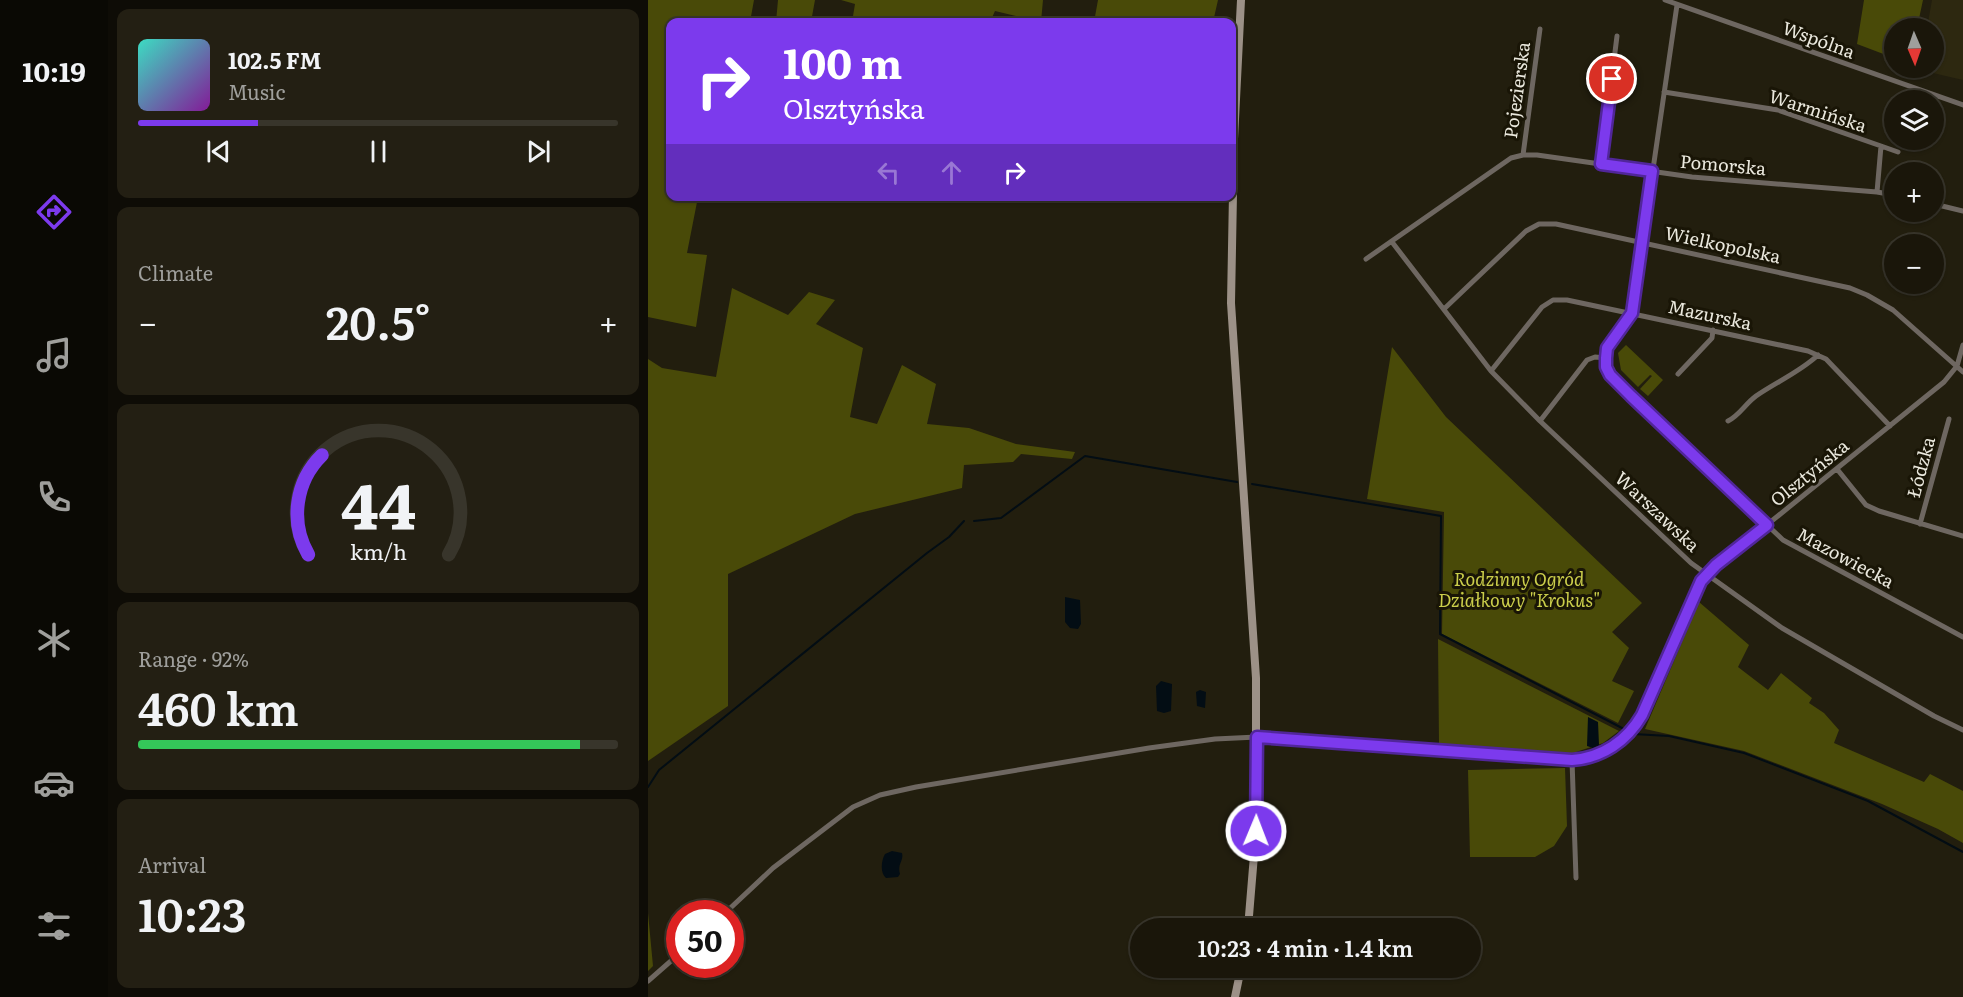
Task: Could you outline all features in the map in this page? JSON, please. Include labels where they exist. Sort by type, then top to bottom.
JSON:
[{"type":"main road","points":[[1236,99],[1241,0]]},
{"type":"main road","points":[[1233,201],[1231,303],[1256,678],[1256,831],[1249,918]]},
{"type":"main road","points":[[1235,997],[1239,978]]},
{"type":"street","name":"Wspólna","points":[[1665,0],[1963,105]]},
{"type":"street","points":[[1540,421],[1587,360],[1595,357],[1606,358],[1607,348],[1632,313],[1677,5]]},
{"type":"street","name":"Pojezierska","points":[[1523,154],[1540,29]]},
{"type":"street","points":[[1601,164],[1617,36]]},
{"type":"street","name":"Warmińska","points":[[1664,92],[1778,110],[1881,146],[1877,192]]},
{"type":"street","points":[[1881,146],[1898,152]]},
{"type":"street","points":[[1366,260],[1511,158],[1523,154]]},
{"type":"street","name":"Pomorska","points":[[1523,154],[1692,177],[1884,193]]},
{"type":"street","points":[[1944,206],[1963,211]]},
{"type":"street","name":"Wielkopolska","points":[[1444,309],[1526,231],[1539,225],[1556,224],[1850,288],[1893,310],[1963,372]]},
{"type":"street","name":"Warszawska","points":[[1392,242],[1491,371],[1540,421],[1691,563],[1782,628],[1934,716],[1963,730]]},
{"type":"street","name":"Mazurska","points":[[1491,371],[1542,307],[1553,300],[1567,300],[1808,351],[1826,359],[1890,426]]},
{"type":"street","points":[[1678,374],[1712,338],[1713,330]]},
{"type":"street","name":"Olsztyńska","points":[[739,900],[773,868],[823,829],[853,807],[880,795],[1079,759],[1215,739],[1257,737],[1572,760],[1591,757],[1621,741],[1638,723],[1695,591],[1706,574],[1944,382],[1957,366],[1963,345]]},
{"type":"street","points":[[1728,421],[1735,418],[1753,398],[1818,355]]},
{"type":"street","name":"Mazowiecka","points":[[1606,358],[1606,367],[1610,375],[1783,540],[1963,637]]},
{"type":"street","name":"Łódzka","points":[[1920,524],[1949,419]]},
{"type":"street","points":[[1837,469],[1866,505],[1963,536]]},
{"type":"street","points":[[1572,760],[1576,878]]},
{"type":"street","points":[[648,981],[666,965]]},
{"type":"shaded area","points":[[1932,0],[1963,0],[1963,80],[1944,76],[1944,18],[1929,18]]},
{"type":"shaded area","points":[[1065,597],[1080,600],[1081,624],[1078,629],[1070,628],[1065,622]]},
{"type":"shaded area","points":[[1161,681],[1172,684],[1171,711],[1164,713],[1157,711],[1156,686]]},
{"type":"shaded area","points":[[1200,690],[1206,692],[1205,708],[1197,706],[1196,692]]},
{"type":"shaded area","points":[[1588,717],[1598,722],[1599,745],[1593,748],[1587,746]]},
{"type":"shaded area","points":[[892,851],[902,853],[900,874],[898,877],[886,878],[882,870],[883,860],[885,854]]},
{"type":"green space","points":[[648,0],[754,0],[751,18],[666,18],[666,201],[697,201],[687,253],[707,255],[696,327],[648,317]]},
{"type":"green space","points":[[778,0],[815,0],[812,18],[776,18]]},
{"type":"green space","points":[[841,0],[1043,0],[1041,18],[1024,18],[995,11],[992,18],[853,18],[855,4]]},
{"type":"green space","points":[[1098,0],[1218,0],[1214,18],[1095,18]]},
{"type":"green space","points":[[1864,0],[1923,0],[1919,18],[1884,18],[1884,54],[1857,44]]},
{"type":"green space","points":[[732,288],[788,315],[809,292],[835,300],[816,324],[863,348],[850,417],[877,424],[902,365],[936,384],[927,424],[969,428],[1016,444],[1075,452],[1072,459],[1021,454],[1013,462],[964,465],[962,488],[855,514],[728,574],[728,706],[648,761],[648,359],[662,368],[716,377]]},
{"type":"green space","points":[[1626,345],[1663,380],[1648,396],[1640,389],[1652,376],[1650,375],[1638,387],[1621,370],[1618,353]]},
{"type":"green space","name":"Rodzinny Ogród Działkowy \"Krokus\"","points":[[1392,347],[1446,417],[1642,603],[1612,632],[1629,648],[1612,681],[1634,691],[1618,723],[1442,634],[1444,512],[1367,499]]},
{"type":"green space","points":[[1699,602],[1749,645],[1738,667],[1768,690],[1781,673],[1812,698],[1809,703],[1824,713],[1839,730],[1834,743],[1924,782],[1930,774],[1963,791],[1963,843],[1882,804],[1744,751],[1645,729]]},
{"type":"green space","points":[[1438,639],[1619,731],[1603,743],[1570,754],[1439,744]]},
{"type":"green space","points":[[1565,768],[1567,826],[1554,846],[1535,857],[1470,857],[1468,770]]},
{"type":"green space","points":[[648,913],[653,966],[648,971]]},
{"type":"waterway","points":[[974,521],[1001,518],[1085,456],[1237,482]]},
{"type":"waterway","points":[[1252,484],[1441,516],[1440,634],[1622,728]]},
{"type":"waterway","points":[[648,787],[659,770],[949,537],[964,521]]},
{"type":"waterway","points":[[1633,734],[1669,736],[1744,753],[1868,801],[1963,852]]},
{"type":"route","points":[[1256,831],[1257,737],[1572,760],[1591,757],[1614,746],[1638,723],[1701,581],[1716,565],[1767,525],[1631,396],[1610,375],[1606,367],[1607,348],[1632,313],[1652,171],[1601,164],[1612,79]]}]
